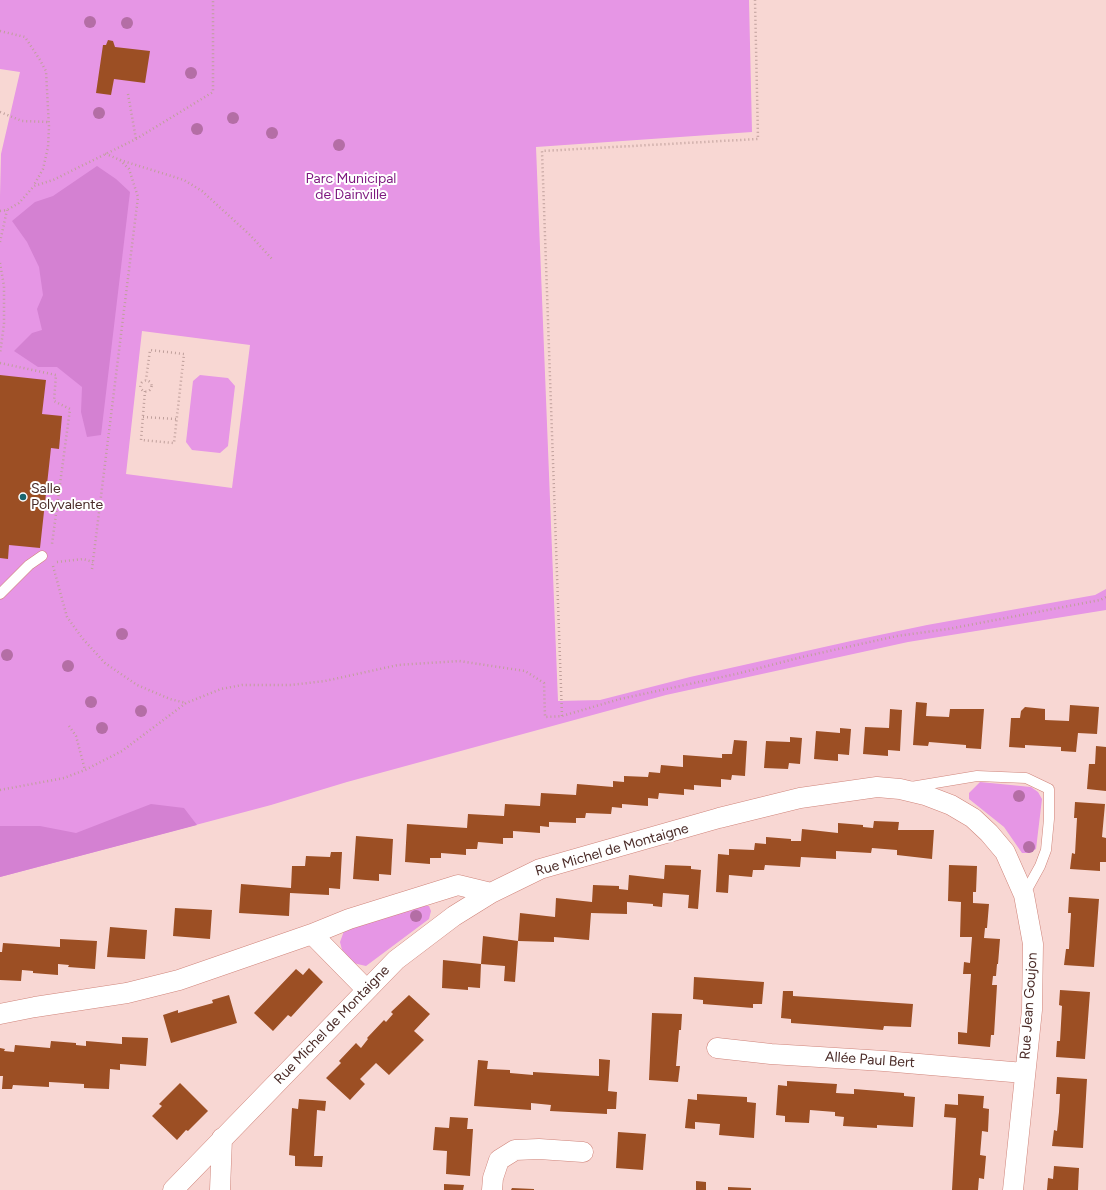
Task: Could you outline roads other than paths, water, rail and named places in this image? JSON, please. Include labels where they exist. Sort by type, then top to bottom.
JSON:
[{"type":"street","name":"Rue Michel de Montaigne","points":[[173,1190],[366,989],[415,944],[454,916],[491,893],[540,869],[719,818],[800,798],[877,787],[900,789],[925,795],[951,805],[973,818],[989,833]]},
{"type":"street","name":"Rue Jean Goujon","points":[[989,833],[1005,852],[1024,895],[1033,944],[1032,1010],[1024,1073],[1013,1190]]},
{"type":"street","points":[[0,1014],[127,993],[179,980],[232,963],[312,934],[348,919],[458,885],[491,893]]},
{"type":"street","points":[[312,934],[366,989]]},
{"type":"street","name":"Allée Paul Bert","points":[[716,1048],[770,1054],[884,1061],[1024,1073]]},
{"type":"street","points":[[220,1190],[222,1138]]},
{"type":"street","points":[[492,1190],[493,1178],[499,1160],[515,1150],[539,1149],[583,1152]]},
{"type":"lane","points":[[0,594],[28,565],[42,556]]},
{"type":"lane","points":[[900,789],[977,776],[1026,778],[1048,789],[1049,819],[1046,850],[1040,866],[1024,895]]},
{"type":"place","name":"Salle Polyvalente","points":[[23,497]]},
{"type":"park label","name":"Parc Municipal de Dainville","points":[[351,188]]}]
